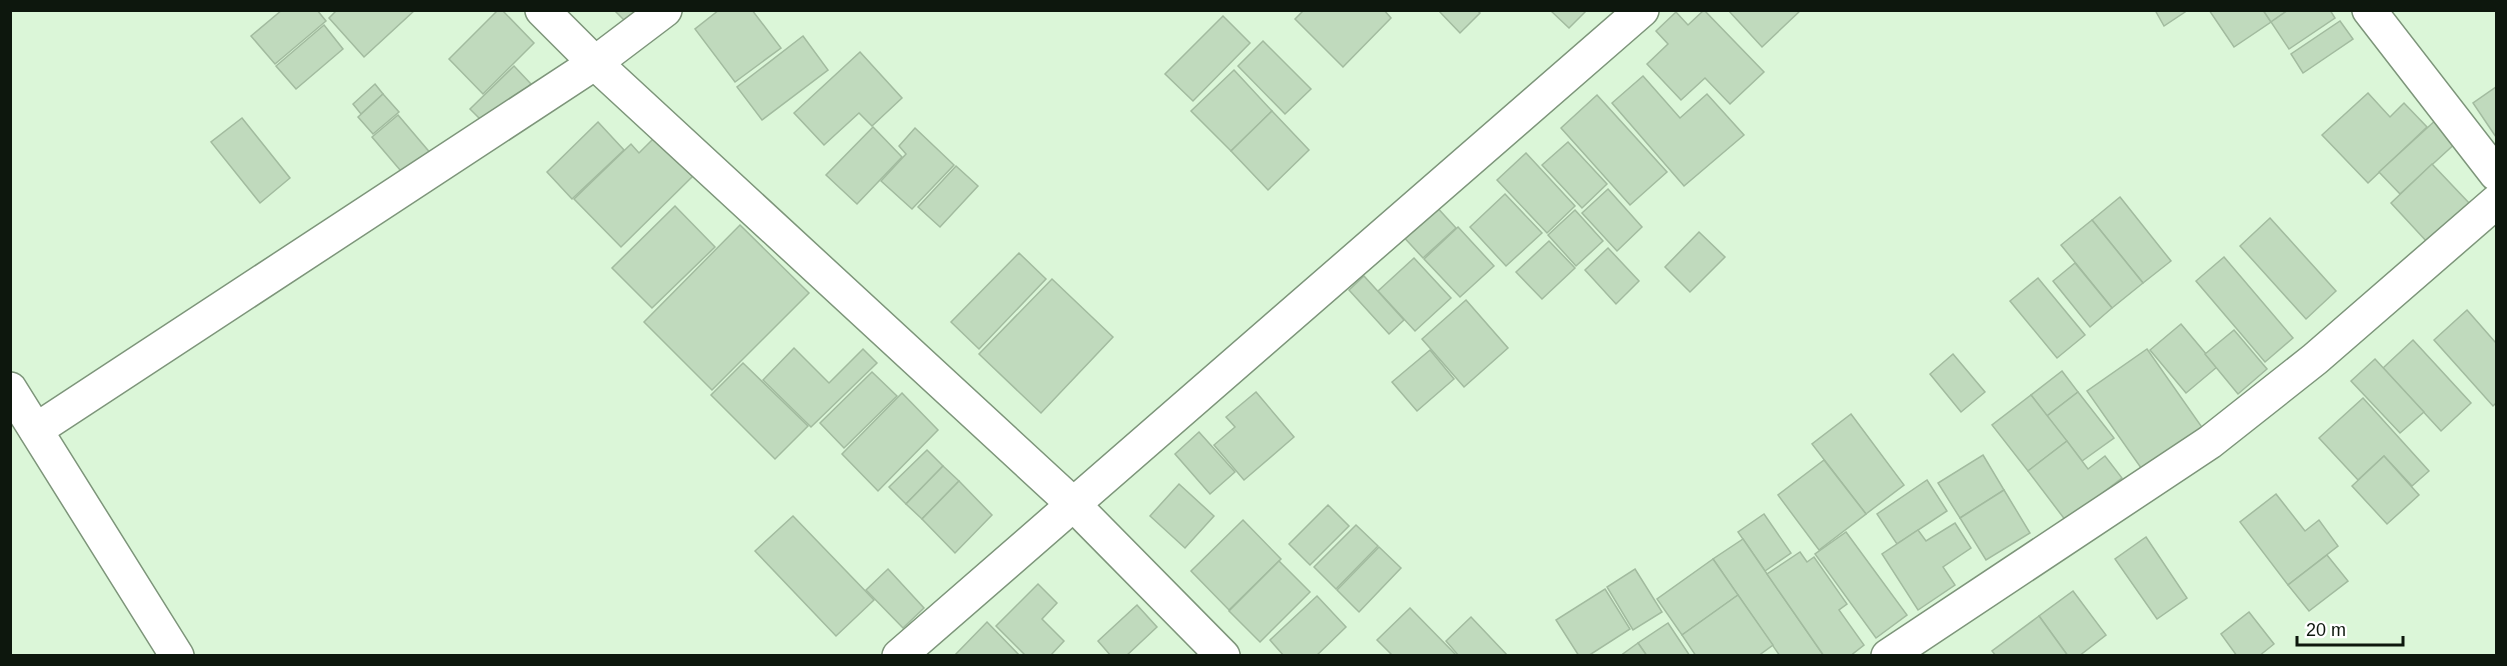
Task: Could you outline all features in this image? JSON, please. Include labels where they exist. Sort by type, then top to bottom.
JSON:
[{"type":"street","points":[[542,10],[595,63],[1074,505],[1224,656]]},
{"type":"street","points":[[36,430],[595,63],[665,10]]},
{"type":"street","points":[[899,656],[1642,10]]},
{"type":"street","points":[[2369,10],[2496,174]]},
{"type":"street","points":[[1888,656],[2210,442],[2315,359],[2496,202]]},
{"type":"street","points":[[10,389],[177,656]]},
{"type":"building","points":[[282,10],[317,10],[326,21],[275,64],[251,36]]},
{"type":"building","points":[[337,10],[415,10],[364,57],[329,18]]},
{"type":"building","points":[[498,10],[502,10],[534,43],[483,94],[449,59]]},
{"type":"building","points":[[614,10],[637,10],[626,22]]},
{"type":"building","points":[[719,10],[752,10],[781,48],[735,82],[695,29]]},
{"type":"building","points":[[1304,10],[1384,10],[1391,18],[1343,67],[1295,19]]},
{"type":"building","points":[[1438,10],[1477,10],[1480,13],[1460,33]]},
{"type":"building","points":[[1550,10],[1587,10],[1569,28]]},
{"type":"building","points":[[1704,10],[1764,72],[1730,104],[1705,78],[1681,100],[1647,64],[1668,44],[1656,31],[1676,12],[1688,25]]},
{"type":"building","points":[[1728,10],[1801,10],[1762,47]]},
{"type":"building","points":[[2155,10],[2188,10],[2164,26]]},
{"type":"building","points":[[2209,10],[2263,10],[2271,22],[2234,47]]},
{"type":"building","points":[[2263,10],[2288,10],[2271,22]]},
{"type":"building","points":[[2288,10],[2330,10],[2335,18],[2289,49],[2271,22]]},
{"type":"building","points":[[1223,16],[1250,43],[1193,101],[1165,74]]},
{"type":"building","points":[[2340,21],[2353,39],[2303,73],[2291,54]]},
{"type":"building","points":[[324,25],[343,49],[296,89],[276,66]]},
{"type":"building","points":[[803,36],[828,70],[762,120],[737,87]]},
{"type":"building","points":[[1263,41],[1311,89],[1285,114],[1238,66]]},
{"type":"building","points":[[860,52],[902,98],[872,126],[859,113],[824,145],[794,113]]},
{"type":"building","points":[[514,66],[531,84],[487,126],[470,109]]},
{"type":"building","points":[[1234,70],[1272,111],[1231,151],[1191,111]]},
{"type":"building","points":[[1643,76],[1680,118],[1707,94],[1744,135],[1684,186],[1612,103]]},
{"type":"building","points":[[375,84],[383,94],[361,114],[353,104]]},
{"type":"building","points":[[2496,87],[2496,137],[2473,103]]},
{"type":"building","points":[[2368,93],[2390,117],[2404,103],[2427,127],[2368,183],[2322,135]]},
{"type":"building","points":[[383,94],[399,112],[373,134],[358,117]]},
{"type":"building","points":[[1597,95],[1667,172],[1630,205],[1561,128]]},
{"type":"building","points":[[1272,111],[1309,150],[1268,190],[1231,151]]},
{"type":"building","points":[[398,115],[432,155],[406,177],[372,137]]},
{"type":"building","points":[[242,118],[290,178],[260,203],[211,142]]},
{"type":"building","points":[[2438,118],[2459,140],[2400,194],[2379,172]]},
{"type":"building","points":[[598,122],[624,150],[572,199],[547,172]]},
{"type":"building","points":[[873,127],[902,157],[857,204],[826,175]]},
{"type":"building","points":[[915,128],[954,165],[912,209],[881,181],[906,154],[899,146]]},
{"type":"building","points":[[655,137],[693,176],[621,247],[574,199],[631,144],[639,153]]},
{"type":"building","points":[[1568,142],[1607,184],[1582,208],[1542,165]]},
{"type":"building","points":[[1526,153],[1575,206],[1547,233],[1497,180]]},
{"type":"building","points":[[2432,164],[2470,204],[2428,243],[2391,203]]},
{"type":"building","points":[[956,166],[978,186],[940,227],[918,207]]},
{"type":"building","points":[[1608,189],[1642,227],[1617,251],[1582,213]]},
{"type":"building","points":[[1505,194],[1542,233],[1506,266],[1470,227]]},
{"type":"building","points":[[2120,197],[2171,261],[2143,283],[2092,220]]},
{"type":"building","points":[[1433,203],[1456,228],[1423,258],[1400,233]]},
{"type":"building","points":[[675,206],[715,247],[652,308],[612,268]]},
{"type":"building","points":[[1575,210],[1603,241],[1576,266],[1548,235]]},
{"type":"building","points":[[2270,218],[2336,291],[2306,319],[2240,246]]},
{"type":"building","points":[[2092,220],[2143,283],[2112,308],[2061,245]]},
{"type":"building","points":[[740,225],[809,293],[712,390],[644,322]]},
{"type":"building","points":[[1458,227],[1494,266],[1460,297],[1424,259]]},
{"type":"building","points":[[1699,232],[1725,257],[1690,292],[1665,267]]},
{"type":"building","points":[[1549,241],[1575,268],[1542,299],[1516,272]]},
{"type":"building","points":[[1608,248],[1639,281],[1616,304],[1585,270]]},
{"type":"building","points":[[1019,253],[1046,279],[979,349],[951,322]]},
{"type":"building","points":[[2224,257],[2293,338],[2265,362],[2196,281]]},
{"type":"building","points":[[1414,258],[1451,298],[1415,331],[1378,291]]},
{"type":"building","points":[[2075,263],[2112,308],[2090,327],[2053,281]]},
{"type":"building","points":[[1364,276],[1404,320],[1389,334],[1349,290]]},
{"type":"building","points":[[2038,278],[2085,335],[2057,358],[2010,301]]},
{"type":"building","points":[[1052,279],[1113,337],[1041,413],[979,354]]},
{"type":"building","points":[[1466,300],[1508,348],[1464,387],[1422,339]]},
{"type":"building","points":[[2467,310],[2496,343],[2496,403],[2493,406],[2434,340]]},
{"type":"building","points":[[2181,324],[2217,367],[2186,393],[2150,350]]},
{"type":"building","points":[[2234,330],[2267,369],[2238,394],[2205,354]]},
{"type":"building","points":[[2413,340],[2471,403],[2441,431],[2383,368]]},
{"type":"building","points":[[794,348],[829,383],[863,349],[877,363],[811,427],[763,380]]},
{"type":"building","points":[[2147,349],[2206,433],[2146,475],[2087,391]]},
{"type":"building","points":[[1430,350],[1454,379],[1417,411],[1392,382]]},
{"type":"building","points":[[1953,354],[1985,392],[1961,412],[1930,374]]},
{"type":"building","points":[[2375,359],[2424,412],[2400,433],[2351,381]]},
{"type":"building","points":[[743,363],[808,426],[775,459],[711,395]]},
{"type":"building","points":[[2062,371],[2078,392],[2047,416],[2031,395]]},
{"type":"building","points":[[872,372],[897,396],[844,448],[820,423]]},
{"type":"building","points":[[1256,392],[1294,437],[1244,480],[1214,445],[1235,427],[1226,417]]},
{"type":"building","points":[[2078,392],[2114,438],[2082,461],[2047,416]]},
{"type":"building","points":[[902,393],[938,430],[878,491],[842,454]]},
{"type":"building","points":[[2031,395],[2067,441],[2028,471],[1992,425]]},
{"type":"building","points":[[2363,398],[2429,471],[2412,486],[2384,456],[2358,480],[2319,438]]},
{"type":"building","points":[[1851,414],[1904,485],[1866,514],[1812,444]]},
{"type":"building","points":[[1199,432],[1235,472],[1210,494],[1175,454]]},
{"type":"building","points":[[2067,441],[2088,469],[2105,456],[2122,478],[2066,521],[2028,471]]},
{"type":"building","points":[[927,450],[943,466],[906,504],[889,487]]},
{"type":"building","points":[[1983,455],[2004,490],[1960,518],[1938,483]]},
{"type":"building","points":[[2384,456],[2419,495],[2387,524],[2352,486]]},
{"type":"building","points":[[1824,460],[1866,514],[1819,550],[1778,495]]},
{"type":"building","points":[[943,466],[959,481],[922,519],[906,504]]},
{"type":"building","points":[[1927,480],[1947,511],[1897,544],[1877,514]]},
{"type":"building","points":[[959,481],[992,515],[955,553],[922,519]]},
{"type":"building","points":[[1179,484],[1214,516],[1185,548],[1150,516]]},
{"type":"building","points":[[2004,490],[2030,533],[1986,560],[1960,518]]},
{"type":"building","points":[[2276,494],[2305,531],[2319,520],[2338,546],[2288,585],[2240,522]]},
{"type":"building","points":[[1328,505],[1349,526],[1310,565],[1289,544]]},
{"type":"building","points":[[1764,514],[1791,553],[1765,571],[1738,532]]},
{"type":"building","points":[[793,516],[874,600],[836,636],[755,551]]},
{"type":"building","points":[[1243,520],[1281,559],[1229,610],[1191,571]]},
{"type":"building","points":[[1955,523],[1971,548],[1943,567],[1955,585],[1918,610],[1882,554],[1918,530],[1926,541]]},
{"type":"building","points":[[1356,525],[1378,546],[1336,589],[1314,567]]},
{"type":"building","points":[[1846,532],[1907,615],[1876,638],[1815,554]]},
{"type":"building","points":[[2146,537],[2187,598],[2157,619],[2115,559]]},
{"type":"building","points":[[1743,539],[1824,656],[1780,656],[1713,559]]},
{"type":"building","points":[[1379,547],[1401,568],[1359,612],[1337,590]]},
{"type":"building","points":[[1800,552],[1807,562],[1814,557],[1847,604],[1839,610],[1864,645],[1850,656],[1824,656],[1767,574]]},
{"type":"building","points":[[2327,555],[2348,581],[2309,611],[2288,585]]},
{"type":"building","points":[[1713,559],[1738,595],[1682,635],[1657,599]]},
{"type":"building","points":[[1279,561],[1310,592],[1260,642],[1229,611]]},
{"type":"building","points":[[888,569],[924,608],[903,628],[866,590]]},
{"type":"building","points":[[1635,569],[1662,612],[1633,630],[1607,587]]},
{"type":"building","points":[[1038,584],[1057,603],[1042,619],[1064,641],[1050,656],[1026,656],[996,626]]},
{"type":"building","points":[[1605,589],[1630,629],[1588,656],[1579,656],[1556,620]]},
{"type":"building","points":[[2073,591],[2106,635],[2079,656],[2068,656],[2039,616]]},
{"type":"building","points":[[1738,595],[1773,645],[1758,656],[1696,656],[1682,635]]},
{"type":"building","points":[[1317,596],[1346,627],[1316,656],[1284,656],[1270,640]]},
{"type":"building","points":[[1137,605],[1157,627],[1126,656],[1111,656],[1098,641]]},
{"type":"building","points":[[1410,608],[1457,656],[1393,656],[1377,640]]},
{"type":"building","points":[[2249,612],[2274,644],[2259,656],[2237,656],[2221,634]]},
{"type":"building","points":[[2039,616],[2068,656],[1996,656],[1992,651]]},
{"type":"building","points":[[1471,617],[1508,656],[1459,656],[1446,641]]},
{"type":"building","points":[[987,622],[1020,656],[954,656]]},
{"type":"building","points":[[1668,623],[1690,656],[1647,656],[1638,643]]},
{"type":"building","points":[[1638,643],[1647,656],[1620,656]]}]
